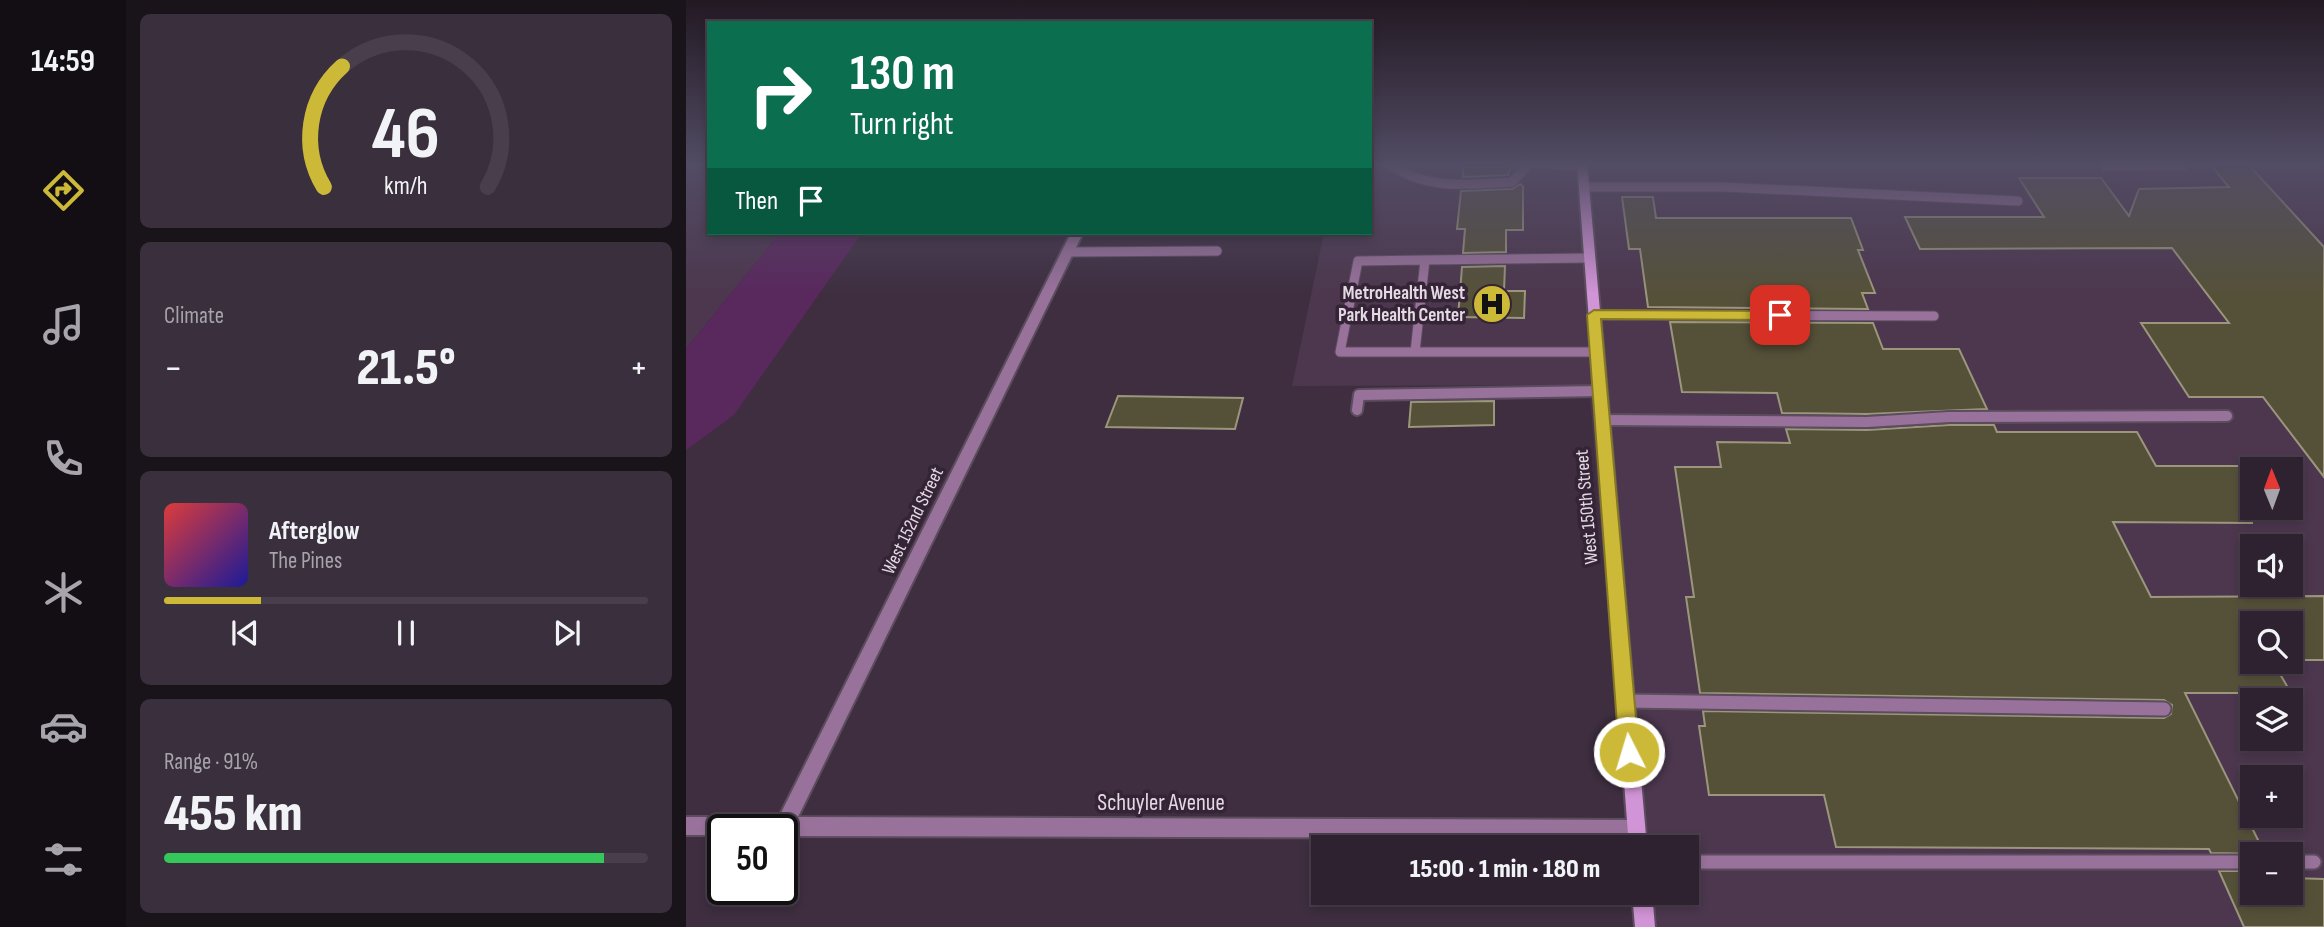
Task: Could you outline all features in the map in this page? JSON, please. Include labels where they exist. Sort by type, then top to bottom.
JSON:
[{"type":"main road","name":"West 150th Street","points":[[1585,206],[1637,835]]},
{"type":"main road","points":[[1643,905],[1645,927]]},
{"type":"street","name":"West 152nd Street","points":[[790,814],[1076,235]]},
{"type":"street","name":"Schuyler Avenue","points":[[686,827],[707,827]]},
{"type":"street","name":"Schuyler Avenue","points":[[798,827],[1404,835]]},
{"type":"lane","points":[[1067,252],[1217,251]]},
{"type":"lane","points":[[1589,258],[1358,261],[1340,352],[1597,352]]},
{"type":"lane","points":[[1415,352],[1425,260]]},
{"type":"lane","points":[[1594,315],[1934,316]]},
{"type":"lane","points":[[1357,410],[1359,395],[1600,391]]},
{"type":"lane","points":[[1602,420],[1867,422],[1949,417],[2227,416]]},
{"type":"lane","points":[[1625,701],[2164,709]]},
{"type":"lane","points":[[1699,862],[2240,862]]},
{"type":"lane","points":[[2303,862],[2314,862]]},
{"type":"shaded area","points":[[686,206],[707,206],[707,235],[778,235],[686,349]]},
{"type":"shaded area","points":[[1372,206],[2324,206],[2324,927],[1634,927],[1632,905],[1699,905],[1699,835],[1626,835],[1589,385],[1292,386],[1324,235],[1372,235]]},
{"type":"shaded area","points":[[778,235],[861,235],[734,415],[686,450],[686,349]]},
{"type":"building","points":[[1459,206],[1523,206],[1523,230],[1506,230],[1506,252],[1463,253],[1465,229],[1457,229]]},
{"type":"building","points":[[1623,206],[1654,206],[1656,218],[1851,218],[1863,250],[1858,250],[1875,293],[1862,293],[1868,309],[1648,307],[1640,249],[1629,249]]},
{"type":"building","points":[[2037,206],[2122,206],[2129,216],[2133,206],[2287,206],[2324,247],[2324,477],[2263,397],[2189,397],[2141,323],[2229,323],[2172,248],[1920,249],[1905,217],[2044,217]]},
{"type":"building","name":"MetroHealth West Park Health Center","points":[[1505,266],[1504,291],[1525,291],[1524,318],[1458,317],[1462,267]]},
{"type":"building","points":[[1670,322],[1873,323],[1883,349],[1959,349],[1987,409],[1867,414],[1782,413],[1777,393],[1682,392]]},
{"type":"building","points":[[1118,396],[1243,398],[1235,429],[1106,427]]},
{"type":"building","points":[[1494,401],[1494,425],[1409,427],[1411,402]]},
{"type":"building","points":[[1994,425],[1997,432],[2137,432],[2156,466],[2240,466],[2240,520],[2252,520],[2252,523],[2113,522],[2151,597],[2324,596],[2324,660],[2303,660],[2303,611],[2240,611],[2240,674],[2280,674],[2288,688],[2240,688],[2240,693],[2185,693],[2240,804],[2240,828],[2252,828],[2259,842],[2240,842],[2240,854],[2211,853],[2209,849],[1836,847],[1824,795],[1709,795],[1699,726],[1705,726],[1703,711],[2164,718],[2171,714],[2172,705],[2164,700],[1700,693],[1686,597],[1694,597],[1675,467],[1721,467],[1717,442],[1790,443],[1786,429],[1867,430]]},
{"type":"building","points":[[2219,871],[2240,871],[2240,905],[2303,905],[2303,878],[2324,879],[2324,927],[2244,927]]},
{"type":"place","name":"MetroHealth West Park Health Center","points":[[1492,304]]},
{"type":"route","points":[[1629,752],[1594,315],[1780,315]]}]
